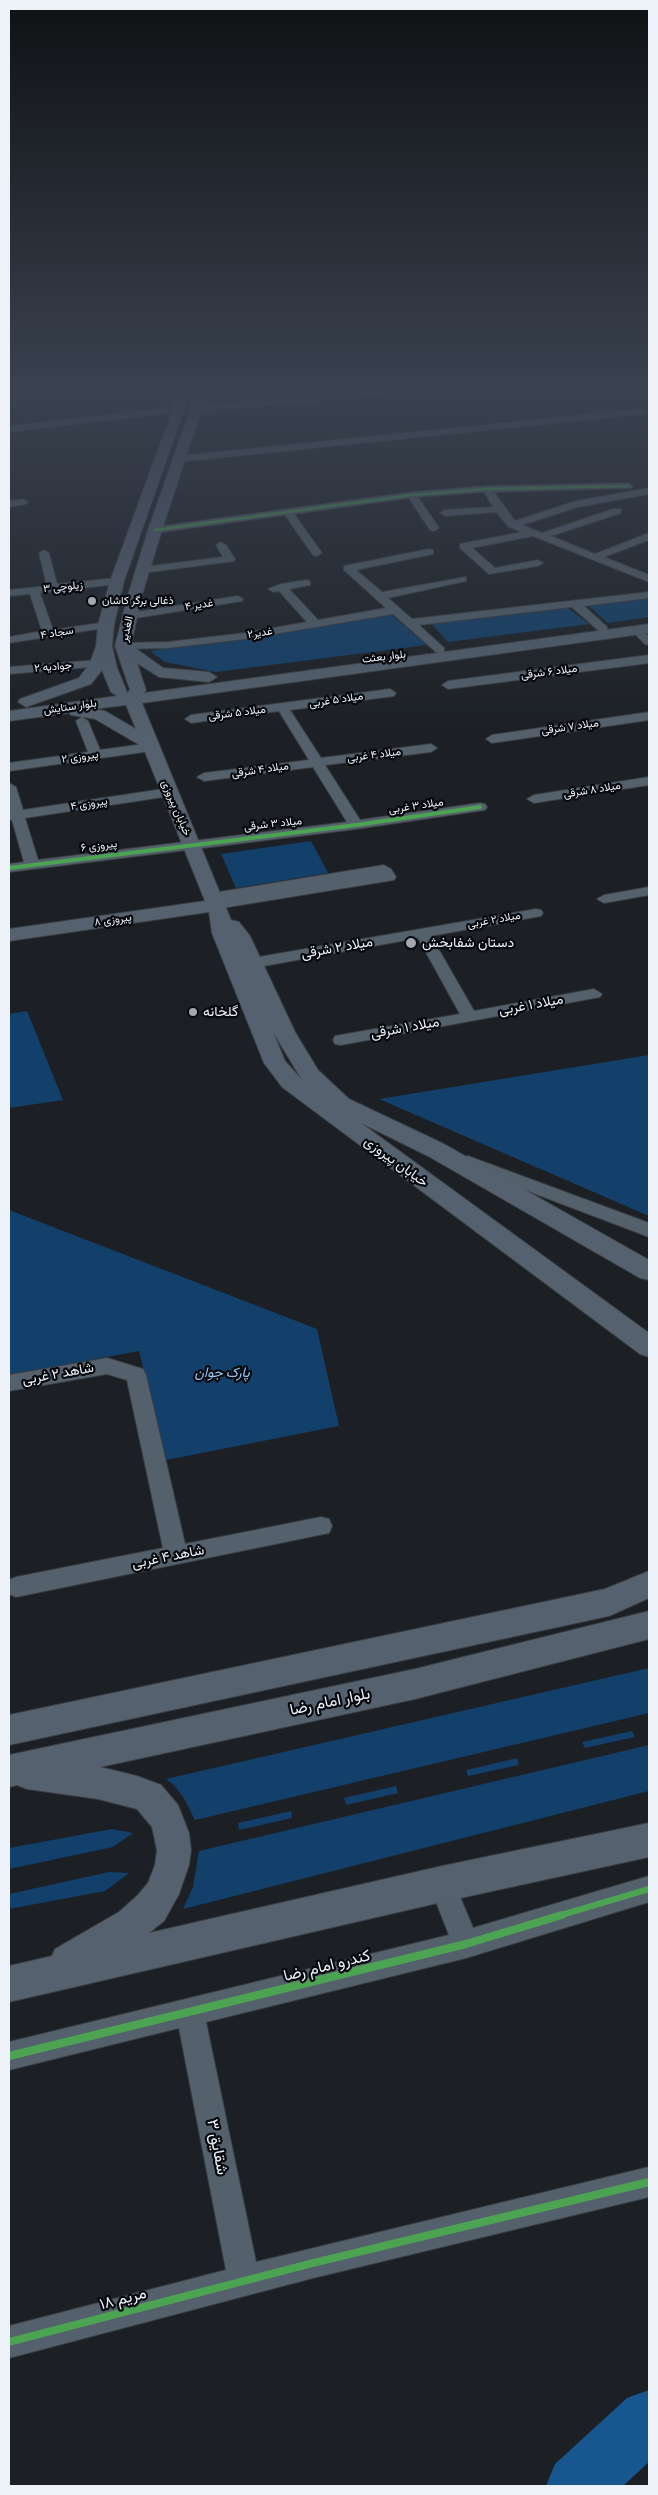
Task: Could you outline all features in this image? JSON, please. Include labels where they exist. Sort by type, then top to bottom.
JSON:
[{"type":"main road","name":"الغدیر","points":[[130,693],[109,668],[104,646],[106,625],[115,588],[144,503]]},
{"type":"main road","name":"الغدیر","points":[[130,693],[123,646],[135,595],[164,503]]},
{"type":"main road","points":[[115,588],[135,595]]},
{"type":"main road","name":"بلوار بعثت","points":[[130,693],[227,678],[603,629],[645,627]]},
{"type":"main road","name":"بلوار بعثت","points":[[130,693],[645,627]]},
{"type":"main road","points":[[16,710],[84,681],[98,664],[104,646]]},
{"type":"main road","points":[[123,646],[159,672],[227,678]]},
{"type":"main road","name":"بلوار ستایش","points":[[16,710],[130,693]]},
{"type":"main road","name":"خیابان پیروزی","points":[[130,693],[217,906],[222,933],[234,965],[276,1063],[290,1082],[310,1099],[649,1347]]},
{"type":"main road","points":[[16,710],[99,715],[150,745]]},
{"type":"main road","name":"خیابان پیروزی","points":[[217,906],[236,929],[284,1032],[310,1075],[341,1104],[436,1150],[649,1271]]},
{"type":"main road","name":"پیروزی ۸","points":[[9,935],[217,906]]},
{"type":"main road","points":[[9,1730],[486,1630],[609,1602],[649,1584]]},
{"type":"main road","name":"بلوار امام رضا","points":[[9,1770],[415,1684],[649,1625]]},
{"type":"main road","points":[[415,1684],[486,1630]]},
{"type":"main road","points":[[9,1770],[98,1783],[137,1792],[149,1797],[160,1808],[172,1833],[174,1850],[172,1865],[161,1894],[151,1908],[119,1933],[44,1976]]},
{"type":"main road","points":[[9,1984],[442,1884],[649,1840]]},
{"type":"street","points":[[155,530],[354,503]]},
{"type":"street","points":[[417,503],[434,528]]},
{"type":"street","points":[[496,503],[499,510],[514,525],[649,579]]},
{"type":"street","points":[[514,525],[579,503]]},
{"type":"street","points":[[445,512],[499,510]]},
{"type":"street","points":[[538,564],[493,572],[464,546],[539,534],[617,511]]},
{"type":"street","points":[[288,512],[317,552]]},
{"type":"street","points":[[596,557],[649,536]]},
{"type":"street","points":[[143,570],[230,559],[222,544]]},
{"type":"street","points":[[429,552],[348,568],[440,650]]},
{"type":"street","points":[[44,553],[53,588]]},
{"type":"street","points":[[379,596],[462,579]]},
{"type":"street","points":[[269,590],[306,583]]},
{"type":"street","points":[[281,587],[315,624]]},
{"type":"street","name":"زیلوچی ۳","points":[[9,592],[53,588],[115,588]]},
{"type":"street","points":[[34,590],[50,634]]},
{"type":"street","points":[[409,623],[649,595]]},
{"type":"street","name":"غدیر ۴","points":[[130,616],[238,599]]},
{"type":"street","points":[[574,603],[603,629]]},
{"type":"street","name":"غدیر۲","points":[[123,646],[168,645],[315,624],[395,610]]},
{"type":"street","name":"سجاد ۴","points":[[9,640],[106,625]]},
{"type":"street","points":[[645,627],[649,642]]},
{"type":"street","name":"میلاد ۶ شرقی","points":[[448,685],[649,659]]},
{"type":"street","name":"جوادیه ۲","points":[[9,671],[98,664]]},
{"type":"street","name":"میلاد ۵ غربی","points":[[283,708],[390,693]]},
{"type":"street","points":[[283,708],[356,825]]},
{"type":"street","name":"میلاد ۵ شرقی","points":[[191,719],[283,708]]},
{"type":"street","name":"میلاد ۷ شرقی","points":[[492,739],[649,716]]},
{"type":"street","points":[[82,721],[96,755]]},
{"type":"street","name":"پیروزی ۲","points":[[9,766],[96,755],[150,745]]},
{"type":"street","name":"میلاد ۴ غربی","points":[[316,762],[431,748]]},
{"type":"street","name":"میلاد ۴ شرقی","points":[[204,777],[316,762]]},
{"type":"street","name":"میلاد ۸ شرقی","points":[[534,799],[649,781]]},
{"type":"street","points":[[9,787],[13,816],[32,865]]},
{"type":"street","name":"پیروزی ۴","points":[[13,816],[170,792]]},
{"type":"street","name":"میلاد ۳ غربی","points":[[356,825],[480,807]]},
{"type":"street","name":"میلاد ۳ شرقی","points":[[192,844],[356,825]]},
{"type":"street","name":"پیروزی ۶","points":[[9,868],[192,844]]},
{"type":"street","points":[[217,906],[387,873]]},
{"type":"street","points":[[604,899],[649,891]]},
{"type":"street","name":"میلاد ۲ غربی","points":[[422,932],[536,913]]},
{"type":"street","points":[[422,932],[469,1016]]},
{"type":"street","name":"میلاد ۲ شرقی","points":[[252,963],[422,932]]},
{"type":"street","name":"میلاد ۱ غربی","points":[[469,1016],[594,994]]},
{"type":"street","name":"میلاد ۱ شرقی","points":[[341,1040],[469,1016]]},
{"type":"street","points":[[436,1150],[649,1230]]},
{"type":"street","name":"شاهد ۲ غربی","points":[[9,1383],[107,1366],[136,1374],[176,1555]]},
{"type":"street","name":"شاهد ۴ غربی","points":[[16,1587],[321,1526]]},
{"type":"street","points":[[442,1884],[466,1944]]},
{"type":"street","name":"کندرو امام رضا","points":[[9,2056],[466,1944],[649,1889]]},
{"type":"street","name":"شقایق ۳","points":[[190,2013],[244,2281]]},
{"type":"street","name":"مریم ۱۸","points":[[9,2342],[244,2281],[649,2182]]},
{"type":"green space","points":[[649,598],[649,617],[608,623],[588,605]]},
{"type":"green space","points":[[568,608],[589,624],[448,642],[430,622]]},
{"type":"green space","points":[[392,615],[427,645],[216,672],[165,662],[150,651]]},
{"type":"green space","points":[[311,841],[328,873],[236,888],[221,854]]},
{"type":"green space","points":[[27,1011],[63,1100],[9,1108],[9,1014]]},
{"type":"green space","points":[[649,1055],[649,1216],[379,1099]]},
{"type":"green space","name":"پارک جوان","points":[[9,1210],[317,1329],[339,1426],[166,1460],[139,1351],[9,1375]]},
{"type":"green space","points":[[649,1668],[649,1713],[195,1820],[185,1800],[174,1785],[166,1779]]},
{"type":"green space","points":[[632,1731],[635,1737],[585,1748],[582,1742]]},
{"type":"green space","points":[[649,1745],[649,1791],[183,1909],[193,1887],[199,1851]]},
{"type":"green space","points":[[517,1758],[519,1765],[468,1776],[466,1770]]},
{"type":"green space","points":[[396,1786],[398,1793],[346,1805],[344,1798]]},
{"type":"green space","points":[[291,1811],[292,1818],[239,1830],[238,1823]]},
{"type":"green space","points":[[112,1829],[133,1833],[113,1847],[9,1869],[9,1848]]},
{"type":"green space","points":[[109,1872],[129,1873],[105,1891],[9,1909],[9,1894]]},
{"type":"waterway","points":[[577,2486],[649,2420]]},
{"type":"cycle path","points":[[155,530],[350,503]]},
{"type":"cycle path","points":[[9,868],[356,825],[480,807]]},
{"type":"cycle path","points":[[9,2056],[466,1944],[649,1889]]},
{"type":"cycle path","points":[[9,2342],[313,2263],[649,2182]]},
{"type":"place","name":"ذغالی برگر کاشان","points":[[92,601]]},
{"type":"place","name":"دستان شفابخش","points":[[411,943]]},
{"type":"place","name":"گلخانه","points":[[193,1012]]}]
